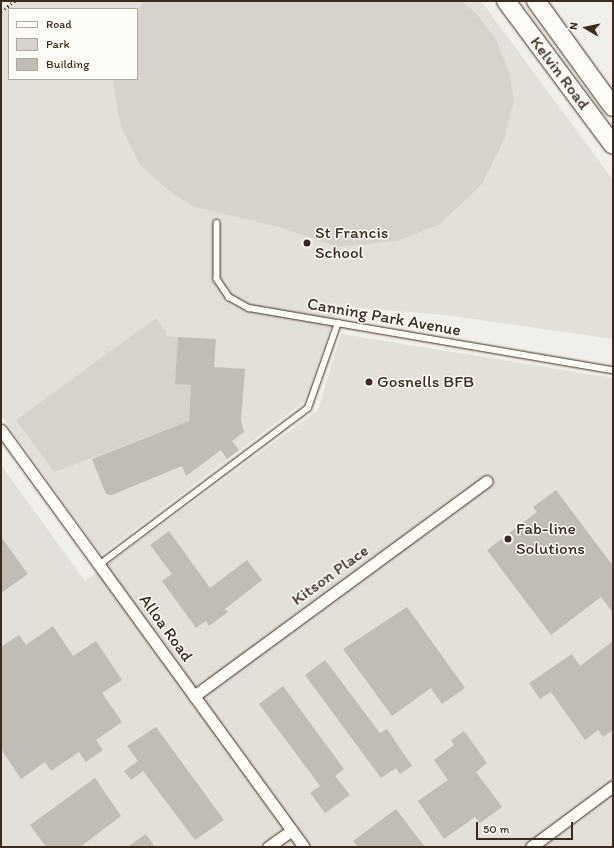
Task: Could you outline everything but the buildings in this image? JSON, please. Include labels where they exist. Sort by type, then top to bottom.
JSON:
[{"type":"main road","name":"Kelvin Road","points":[[506,1],[613,145]]},
{"type":"main road","name":"Kelvin Road","points":[[536,1],[613,107]]},
{"type":"street","name":"Alloa Road","points":[[1,430],[304,847]]},
{"type":"street","name":"Kitson Place","points":[[194,696],[487,481]]},
{"type":"street","points":[[531,847],[613,786]]},
{"type":"street","points":[[268,847],[292,830]]},
{"type":"lane","name":"Canning Park Avenue","points":[[217,223],[217,279],[229,297],[249,308],[613,370]]},
{"type":"lane","points":[[99,565],[308,408],[338,323]]},
{"type":"path","points":[[1,11],[15,1]]},
{"type":"shaded area","name":"St Francis School","points":[[12,1],[481,1],[613,180],[613,339],[444,315],[338,306],[305,401],[101,555],[1,415],[1,9]]},
{"type":"shaded area","points":[[341,334],[613,378],[613,847],[1,847],[1,465],[85,581],[318,410]]},
{"type":"green space","points":[[143,1],[461,1],[476,13],[497,41],[510,75],[514,100],[504,140],[482,184],[440,224],[397,241],[337,247],[279,227],[195,207],[169,191],[140,165],[121,127],[113,84],[115,80],[138,80],[138,12]]},
{"type":"green space","points":[[156,318],[164,330],[167,330],[166,336],[178,337],[191,385],[189,421],[54,472],[16,420]]},
{"type":"place","name":"St Francis School","points":[[307,243]]},
{"type":"place","name":"Gosnells BFB","points":[[369,382]]},
{"type":"place","name":"Fab-line Solutions","points":[[508,539]]}]
